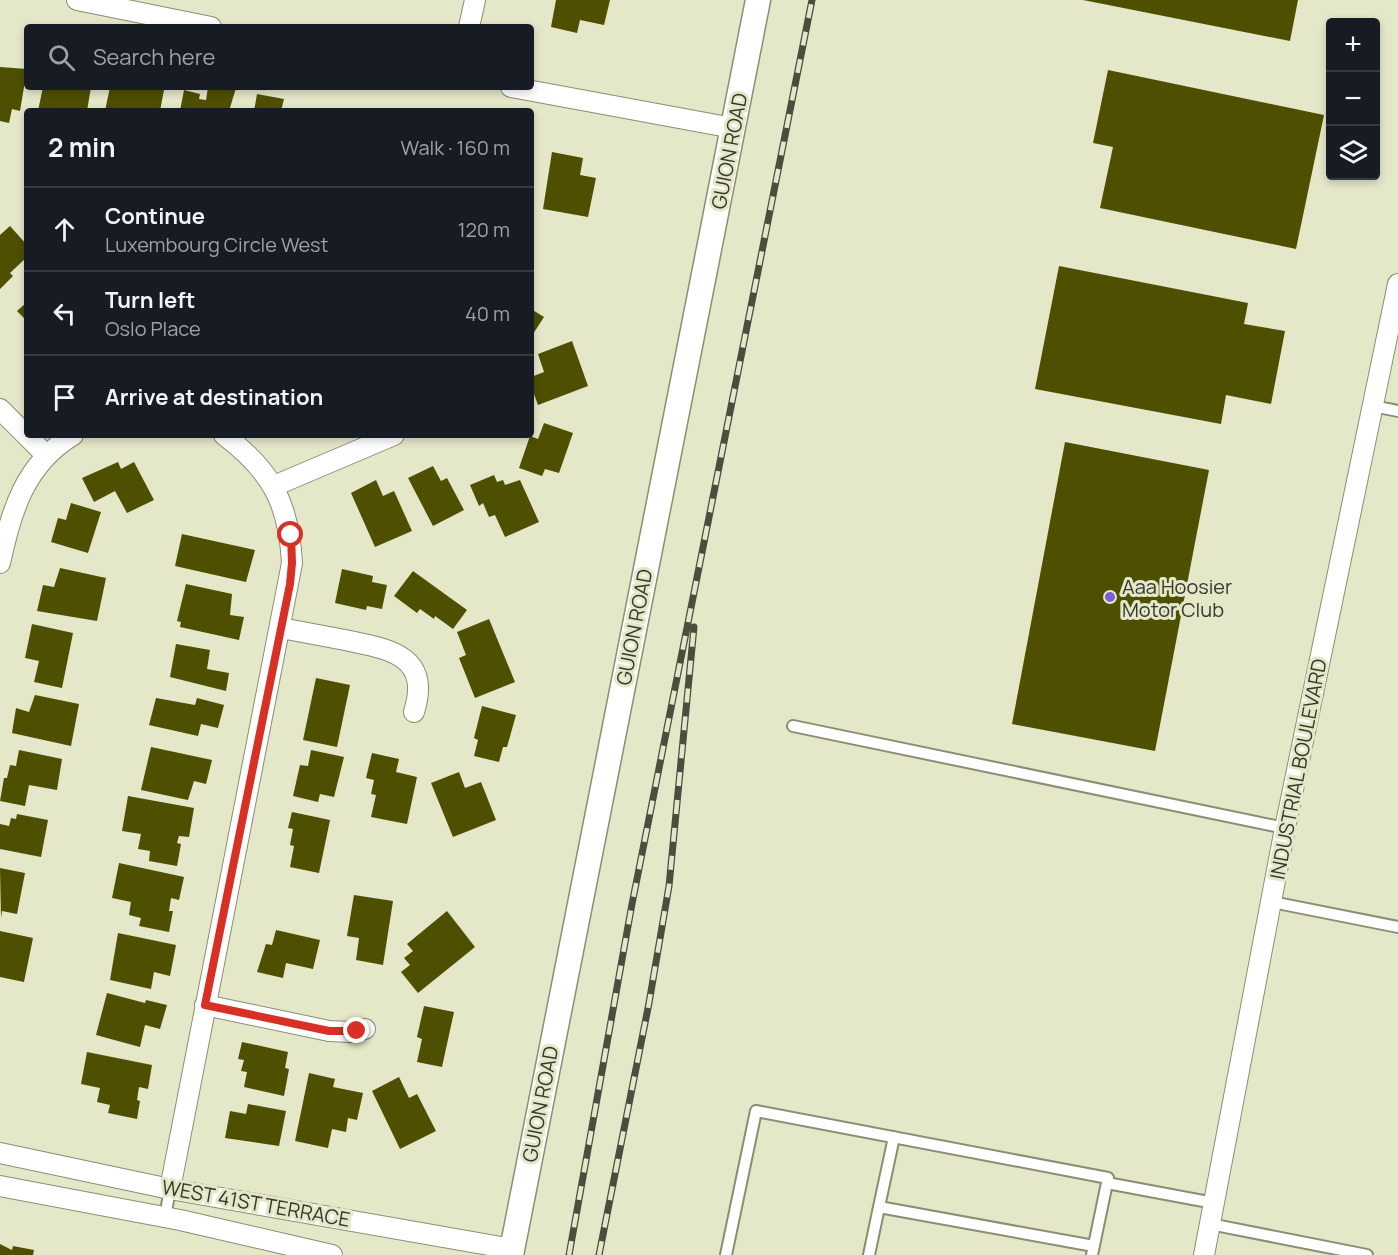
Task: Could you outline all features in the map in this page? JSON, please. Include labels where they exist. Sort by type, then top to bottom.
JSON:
[{"type":"street","points":[[76,0],[129,5],[200,24]]},
{"type":"street","points":[[470,24],[475,0]]},
{"type":"street","name":"GUION ROAD","points":[[512,1252],[758,0]]},
{"type":"street","points":[[527,90],[733,128]]},
{"type":"street","name":"INDUSTRIAL BOULEVARD","points":[[1204,1255],[1285,828],[1398,284]]},
{"type":"street","points":[[0,409],[24,433]]},
{"type":"street","points":[[29,438],[46,455]]},
{"type":"street","points":[[0,563],[15,502],[25,482],[46,455],[69,438]]},
{"type":"street","points":[[170,1189],[292,563],[286,515],[274,486],[260,465],[228,438]]},
{"type":"street","points":[[274,486],[387,438]]},
{"type":"street","points":[[281,628],[397,653],[411,668],[417,681],[418,699],[414,712]]},
{"type":"street","points":[[205,1005],[329,1031],[350,1032],[364,1029]]},
{"type":"street","name":"WEST 41ST TERRACE","points":[[0,1153],[170,1189],[512,1252]]},
{"type":"street","name":"WEST 41ST TERRACE","points":[[0,1186],[165,1217],[332,1255]]},
{"type":"lane","points":[[1373,406],[1398,411]]},
{"type":"lane","points":[[793,726],[1285,828]]},
{"type":"lane","points":[[1272,902],[1398,927]]},
{"type":"lane","points":[[726,1255],[756,1111],[1108,1178],[1093,1250],[879,1207]]},
{"type":"lane","points":[[868,1255],[894,1137]]},
{"type":"lane","points":[[1107,1183],[1214,1203]]},
{"type":"lane","points":[[165,1217],[170,1189]]},
{"type":"lane","points":[[1210,1224],[1367,1255]]},
{"type":"building","points":[[556,0],[610,0],[604,25],[580,20],[577,33],[551,27]]},
{"type":"building","points":[[1083,0],[1298,0],[1290,41]]},
{"type":"building","points":[[0,67],[24,69],[20,111],[12,109],[9,123],[0,121]]},
{"type":"building","points":[[1108,70],[1324,115],[1296,249],[1100,208],[1113,147],[1093,143]]},
{"type":"building","points":[[42,90],[90,90],[88,108],[39,108]]},
{"type":"building","points":[[109,90],[164,90],[161,108],[106,108]]},
{"type":"building","points":[[184,90],[200,94],[199,99],[206,100],[208,90],[235,90],[230,108],[181,108]]},
{"type":"building","points":[[257,94],[284,99],[282,108],[255,108]]},
{"type":"building","points":[[552,152],[583,158],[580,175],[596,178],[588,217],[543,209]]},
{"type":"building","points":[[10,226],[24,242],[24,260],[10,273],[13,276],[0,289],[0,235]]},
{"type":"building","points":[[1059,266],[1248,303],[1244,324],[1285,331],[1271,404],[1226,395],[1221,424],[1035,389]]},
{"type":"building","points":[[24,305],[24,318],[17,311]]},
{"type":"building","points":[[534,311],[544,317],[534,332]]},
{"type":"building","points":[[572,341],[588,386],[538,405],[534,394],[534,376],[544,372],[538,354]]},
{"type":"building","points":[[544,423],[573,433],[559,473],[545,469],[542,476],[519,468],[529,438],[538,439]]},
{"type":"building","name":"Aaa Hoosier Motor Club","points":[[1065,442],[1209,470],[1155,751],[1012,724]]},
{"type":"building","points":[[118,462],[121,469],[134,462],[154,500],[127,513],[115,491],[94,502],[82,478]]},
{"type":"building","points":[[433,466],[441,481],[447,478],[464,510],[433,526],[408,478]]},
{"type":"building","points":[[494,475],[497,482],[503,480],[505,485],[520,480],[539,522],[505,537],[495,515],[489,517],[483,503],[479,506],[470,485]]},
{"type":"building","points":[[376,480],[383,496],[394,491],[412,531],[375,547],[351,493]]},
{"type":"building","points":[[71,503],[101,512],[88,553],[51,542],[58,518],[66,520]]},
{"type":"building","points":[[182,534],[255,550],[246,582],[175,566]]},
{"type":"building","points":[[60,568],[106,578],[97,621],[37,611],[43,585],[54,587]]},
{"type":"building","points":[[342,569],[373,576],[372,582],[387,585],[382,609],[367,606],[366,610],[335,603]]},
{"type":"building","points":[[413,571],[467,610],[453,629],[420,609],[417,613],[394,596]]},
{"type":"building","points":[[186,584],[232,594],[230,615],[244,617],[239,640],[180,627],[181,622],[177,621]]},
{"type":"building","points":[[489,619],[515,682],[475,698],[459,658],[466,655],[457,632]]},
{"type":"building","points":[[32,624],[73,633],[62,688],[34,682],[39,661],[25,658]]},
{"type":"building","points":[[176,644],[210,650],[207,669],[229,673],[226,691],[170,677]]},
{"type":"building","points":[[316,678],[350,685],[337,747],[303,740]]},
{"type":"building","points":[[35,695],[79,704],[71,746],[12,733],[16,708],[29,712]]},
{"type":"building","points":[[156,698],[195,705],[197,698],[224,705],[218,728],[201,724],[198,736],[149,725]]},
{"type":"building","points":[[482,706],[516,715],[507,747],[503,747],[499,762],[474,756],[478,740],[474,738]]},
{"type":"building","points":[[151,747],[212,760],[206,784],[194,781],[188,800],[141,790]]},
{"type":"building","points":[[19,750],[62,759],[57,790],[29,785],[25,806],[0,801],[4,778],[7,778],[10,765],[16,766]]},
{"type":"building","points":[[311,750],[344,757],[334,797],[320,794],[318,802],[293,796],[300,765],[308,766]]},
{"type":"building","points":[[372,753],[399,759],[396,772],[417,777],[407,824],[371,817],[376,795],[371,794],[374,780],[366,778]]},
{"type":"building","points":[[459,772],[465,788],[481,782],[496,820],[453,837],[431,783]]},
{"type":"building","points":[[128,796],[194,808],[189,837],[179,836],[177,843],[181,844],[177,866],[149,861],[150,851],[138,849],[141,834],[122,831]]},
{"type":"building","points":[[292,812],[330,820],[319,873],[290,867],[294,846],[290,845],[293,829],[288,828]]},
{"type":"building","points":[[17,814],[48,820],[41,857],[0,849],[0,824],[9,826],[11,818],[16,819]]},
{"type":"building","points":[[119,863],[184,877],[179,900],[171,898],[169,911],[173,911],[169,932],[139,926],[141,918],[129,915],[131,902],[112,898]]},
{"type":"building","points":[[0,868],[25,873],[17,914],[2,911],[1,918]]},
{"type":"building","points":[[354,895],[393,901],[383,965],[356,960],[359,938],[347,936]]},
{"type":"building","points":[[447,911],[475,947],[418,993],[401,972],[410,965],[404,958],[413,951],[407,944]]},
{"type":"building","points":[[276,930],[320,940],[313,969],[286,963],[283,978],[257,972],[266,944],[272,945]]},
{"type":"building","points":[[0,931],[33,938],[24,982],[0,977]]},
{"type":"building","points":[[118,933],[176,945],[170,976],[154,972],[151,989],[110,980]]},
{"type":"building","points":[[107,993],[145,1003],[146,1000],[167,1005],[160,1029],[145,1025],[140,1047],[96,1035]]},
{"type":"building","points":[[424,1006],[454,1012],[442,1067],[417,1062],[422,1039],[417,1037]]},
{"type":"building","points":[[242,1042],[288,1052],[285,1068],[289,1069],[284,1096],[244,1087],[247,1072],[241,1071],[244,1060],[238,1059]]},
{"type":"building","points":[[87,1052],[152,1065],[148,1089],[139,1087],[137,1100],[140,1101],[137,1119],[108,1113],[110,1105],[97,1102],[100,1088],[81,1084]]},
{"type":"building","points":[[309,1073],[335,1079],[333,1087],[363,1093],[357,1120],[348,1118],[346,1132],[332,1129],[328,1148],[295,1141]]},
{"type":"building","points":[[399,1077],[409,1098],[417,1094],[436,1131],[400,1149],[372,1091]]},
{"type":"building","points":[[248,1104],[286,1111],[279,1146],[225,1138],[230,1111],[246,1114]]},
{"type":"building","points":[[0,1244],[12,1250],[13,1246],[34,1250],[33,1255],[0,1255]]},
{"type":"railway","points":[[569,1255],[632,904],[812,0]]},
{"type":"railway","points":[[599,1255],[649,1003],[669,886],[694,627]]},
{"type":"place","name":"Aaa Hoosier Motor Club","points":[[1110,597]]},
{"type":"route","points":[[291,535],[290,584],[205,1005],[329,1031],[357,1031]]}]
